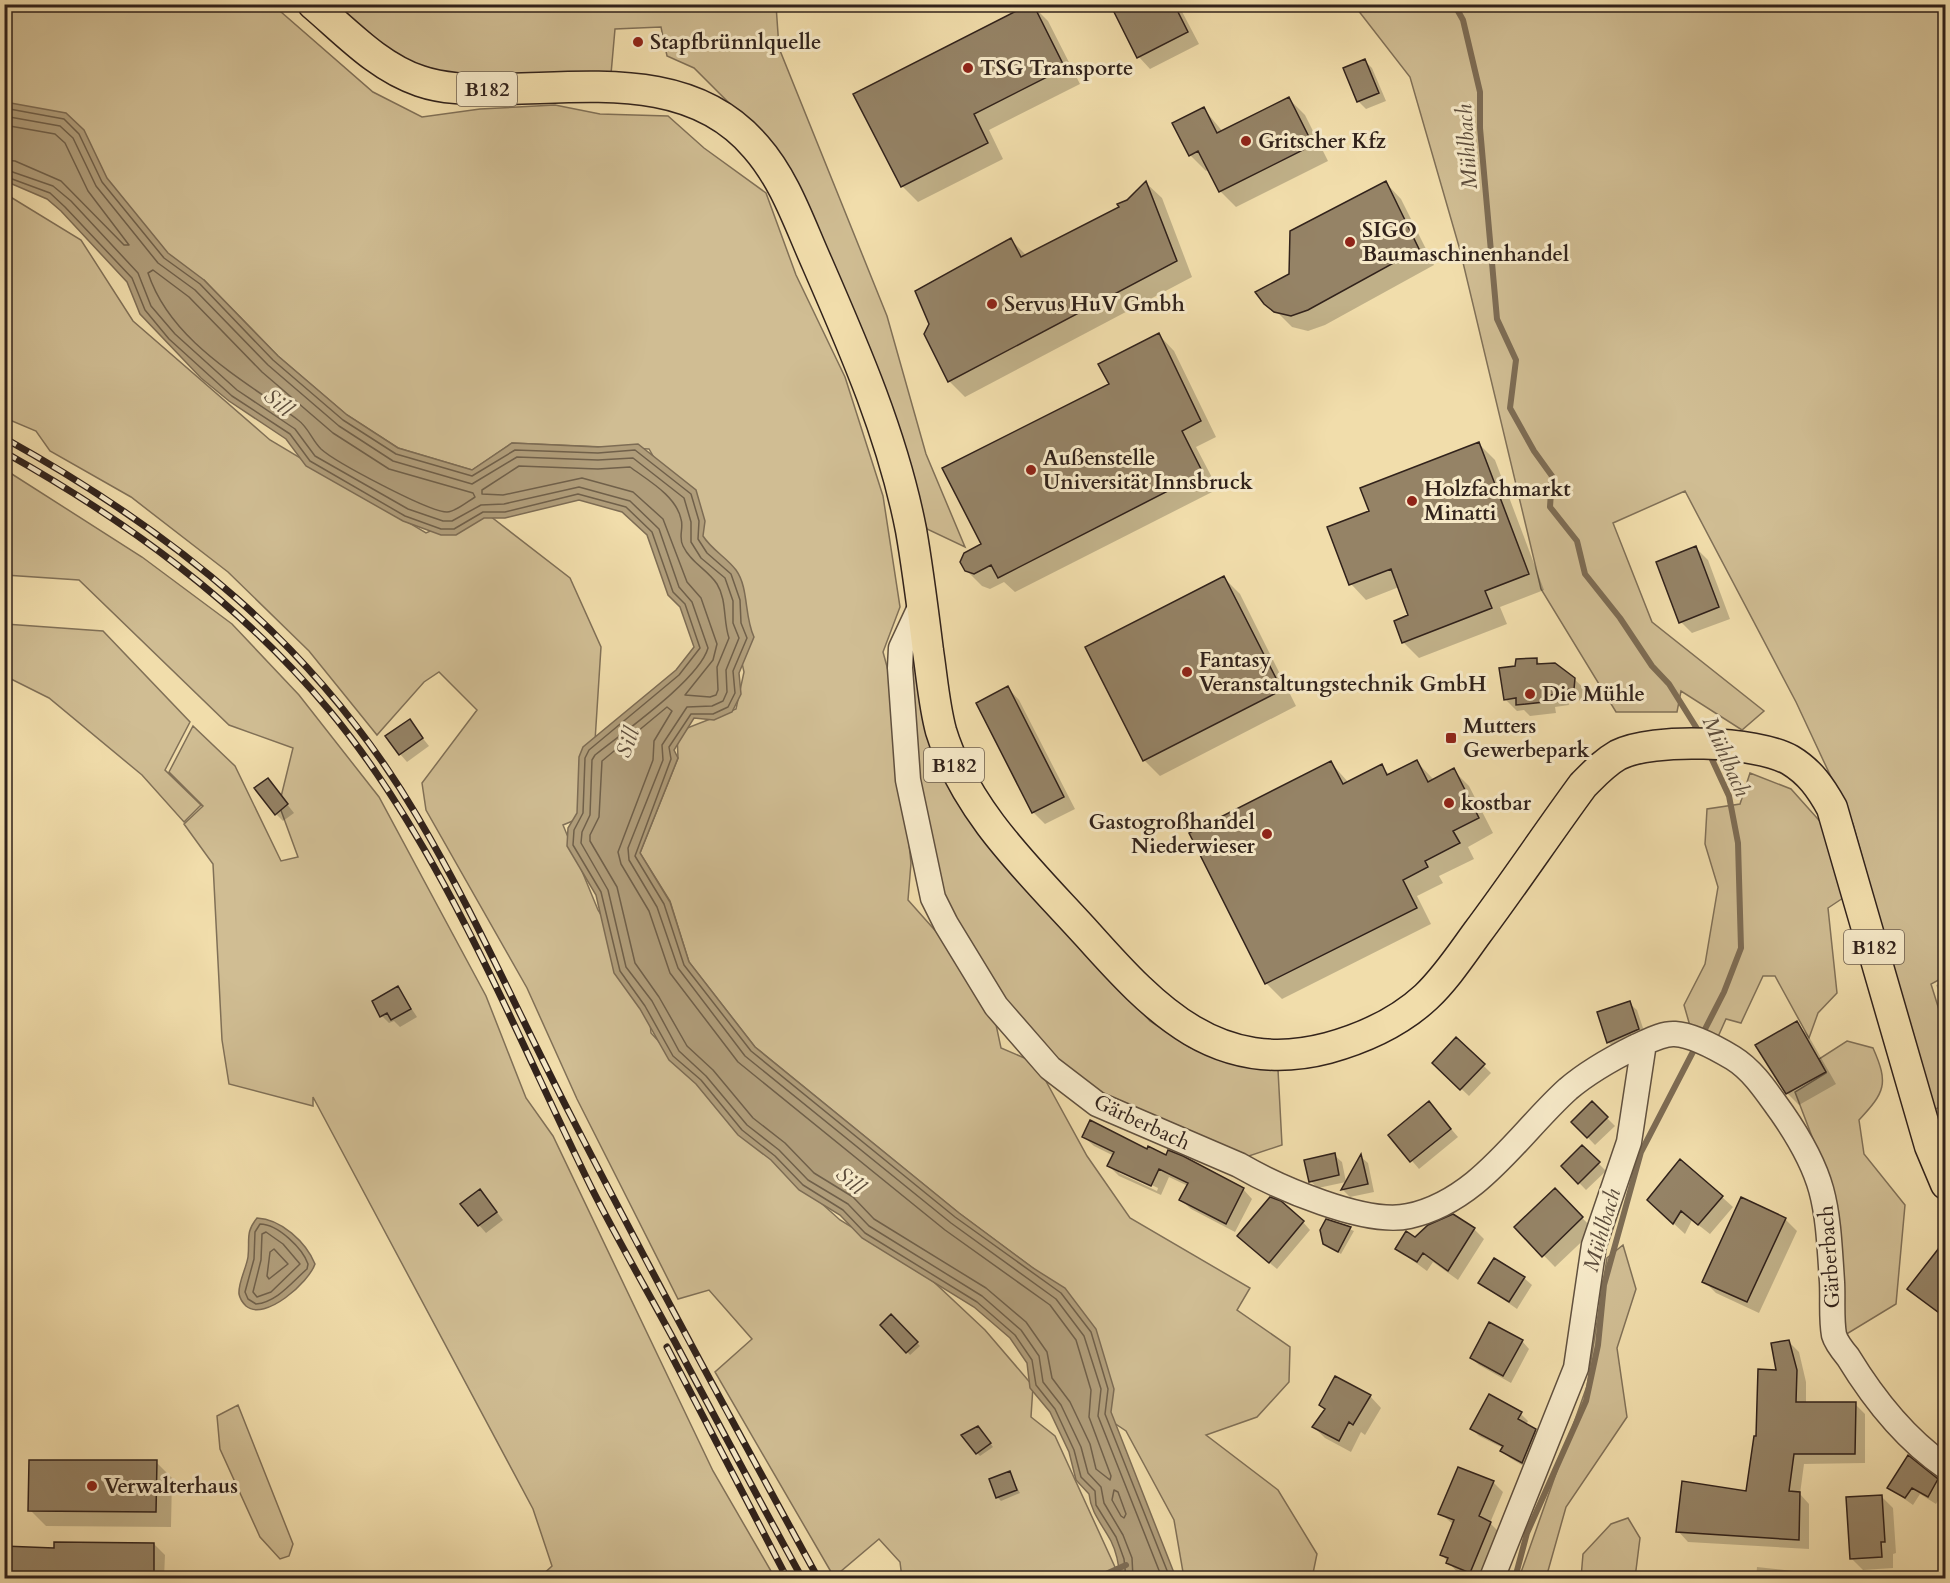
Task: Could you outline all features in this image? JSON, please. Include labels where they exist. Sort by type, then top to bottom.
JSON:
[{"type":"main road","name":"B182","points":[[313,4],[380,61],[419,81],[462,88],[647,89],[687,98],[711,108],[743,132],[770,164],[785,191],[854,348],[897,468],[922,603],[940,728],[953,763],[977,806],[1022,862],[1154,1005],[1202,1038],[1239,1050],[1291,1055],[1319,1050],[1360,1038],[1409,1011],[1442,980],[1583,785],[1599,768],[1620,754],[1665,745],[1753,749],[1788,760],[1804,770],[1822,790],[1832,808],[1930,1146],[1946,1184]]},
{"type":"street","name":"Gärberbach","points":[[922,603],[901,648],[900,668],[908,780],[933,898],[962,953],[1003,1014],[1050,1068],[1097,1104],[1288,1189],[1364,1214],[1398,1217],[1431,1208],[1473,1184],[1581,1079],[1607,1061],[1644,1043],[1672,1034],[1698,1042],[1733,1058],[1746,1069],[1767,1092],[1799,1139],[1818,1174],[1828,1212],[1835,1337],[1861,1379],[1890,1416],[1946,1467]]},
{"type":"street","points":[[1492,1578],[1576,1368],[1594,1245],[1629,1142],[1644,1043]]},
{"type":"shaded area","points":[[5,5],[273,5],[373,92],[422,117],[480,109],[555,105],[600,114],[668,116],[704,148],[766,193],[796,275],[845,377],[883,496],[900,607],[883,652],[892,685],[911,863],[908,900],[940,936],[992,1006],[1001,1048],[1036,1063],[1087,1156],[1130,1218],[1250,1288],[1237,1310],[1290,1347],[1289,1382],[1257,1417],[1206,1435],[1278,1490],[1317,1554],[1312,1578],[1184,1578],[1174,1520],[1126,1431],[1089,1406],[1033,1268],[959,1213],[755,1047],[689,962],[670,901],[640,853],[678,758],[677,732],[736,709],[744,672],[724,580],[649,449],[512,443],[472,470],[398,448],[347,415],[278,356],[204,280],[173,276],[5,116]]},
{"type":"shaded area","points":[[338,5],[776,5],[779,48],[887,316],[926,454],[965,547],[927,529],[897,436],[764,138],[694,68],[667,56],[661,27],[615,29],[611,74],[457,75],[422,69],[394,54]]},
{"type":"shaded area","points":[[1354,5],[1945,5],[1946,976],[1931,984],[1945,1029],[1946,1102],[1933,1111],[1853,824],[1796,702],[1685,491],[1613,523],[1652,622],[1764,711],[1742,730],[1681,691],[1677,712],[1616,712],[1541,589],[1460,250],[1410,77]]},
{"type":"shaded area","points":[[4,193],[81,240],[133,321],[270,440],[426,533],[481,509],[570,578],[601,647],[595,741],[580,818],[563,825],[598,910],[647,988],[651,1033],[742,1132],[840,1220],[920,1269],[985,1330],[1033,1386],[1031,1417],[1055,1436],[1120,1578],[902,1578],[900,1562],[879,1539],[834,1577],[715,1372],[752,1339],[709,1290],[678,1299],[577,1099],[527,988],[426,810],[422,783],[477,710],[439,672],[424,682],[377,735],[309,651],[228,572],[131,497],[50,451],[36,431],[5,418]]},
{"type":"shaded area","points":[[4,469],[142,557],[232,624],[299,695],[379,797],[486,996],[526,1098],[553,1136],[713,1471],[775,1578],[539,1578],[552,1566],[533,1509],[313,1097],[313,1106],[229,1084],[222,1040],[213,864],[184,824],[203,806],[169,772],[193,726],[235,766],[281,861],[298,857],[279,805],[293,748],[229,725],[79,580],[5,575]]},
{"type":"shaded area","points":[[5,624],[103,631],[190,722],[165,770],[201,805],[184,822],[142,775],[49,698],[5,676]]},
{"type":"shaded area","points":[[916,648],[919,690],[1087,951],[1150,1021],[1189,1047],[1237,1065],[1278,1070],[1282,1145],[1237,1160],[1103,1102],[1021,1030],[945,914],[919,814],[908,654]]},
{"type":"shaded area","points":[[1750,773],[1791,789],[1826,828],[1843,898],[1828,908],[1837,993],[1818,1013],[1809,1038],[1775,976],[1763,976],[1741,1023],[1726,1019],[1717,1039],[1690,1026],[1684,1005],[1705,964],[1718,887],[1705,844],[1707,809],[1740,804]]},
{"type":"shaded area","points":[[1847,1041],[1873,1048],[1878,1060],[1882,1087],[1874,1102],[1859,1120],[1864,1154],[1905,1205],[1896,1304],[1845,1335],[1827,1176],[1795,1092],[1826,1073],[1819,1059]]},
{"type":"shaded area","points":[[1623,1245],[1636,1289],[1617,1348],[1627,1417],[1566,1507],[1546,1578],[1519,1578],[1587,1386],[1607,1258]]},
{"type":"shaded area","points":[[238,1405],[293,1544],[289,1556],[280,1559],[260,1537],[220,1449],[217,1416]]},
{"type":"shaded area","points":[[1628,1518],[1640,1538],[1635,1578],[1581,1578],[1583,1554],[1611,1524]]},
{"type":"water","name":"Sill","points":[[5,102],[66,113],[84,130],[107,178],[168,253],[204,280],[278,356],[347,415],[398,448],[472,470],[512,443],[598,447],[638,444],[696,490],[705,521],[703,536],[732,565],[740,577],[754,637],[739,673],[741,694],[732,712],[714,720],[694,718],[674,750],[678,758],[640,853],[670,902],[689,962],[755,1047],[959,1213],[1033,1268],[1065,1288],[1096,1329],[1114,1389],[1111,1412],[1176,1578],[1120,1578],[1113,1546],[1094,1513],[1089,1494],[1076,1480],[1069,1452],[1050,1412],[1030,1388],[1027,1363],[1010,1338],[974,1307],[862,1238],[840,1215],[799,1190],[771,1160],[738,1135],[696,1084],[669,1060],[640,1009],[614,973],[596,895],[567,846],[568,828],[577,813],[579,757],[583,747],[676,670],[694,647],[680,607],[668,595],[647,535],[622,512],[579,500],[505,518],[484,518],[456,535],[441,535],[403,521],[306,466],[286,439],[229,401],[201,378],[140,314],[127,282],[61,211],[47,199],[5,181]]},
{"type":"water","points":[[257,1218],[266,1219],[292,1233],[306,1248],[315,1264],[304,1280],[285,1298],[264,1309],[254,1310],[243,1302],[239,1296],[239,1290],[248,1257],[249,1232]]},
{"type":"building","points":[[1033,4],[1065,68],[974,114],[988,143],[901,187],[853,94]]},
{"type":"building","points":[[1110,4],[1174,4],[1188,32],[1137,58]]},
{"type":"building","points":[[1365,59],[1379,93],[1357,102],[1343,68]]},
{"type":"building","name":"Gritscher Kfz","points":[[1289,97],[1313,145],[1219,192],[1198,151],[1189,156],[1172,123],[1204,107],[1217,133]]},
{"type":"building","points":[[1146,181],[1177,261],[948,382],[924,334],[929,324],[915,291],[1011,238],[1021,257],[1119,207],[1117,204],[1127,200]]},
{"type":"building","points":[[1386,181],[1419,249],[1308,310],[1291,316],[1274,312],[1264,304],[1255,292],[1289,274],[1290,231]]},
{"type":"building","points":[[1159,333],[1201,421],[1182,431],[1203,473],[998,578],[991,565],[974,574],[965,571],[960,562],[964,553],[981,544],[942,468],[1109,384],[1098,364]]},
{"type":"building","points":[[1479,442],[1529,574],[1485,591],[1492,608],[1402,643],[1394,621],[1408,615],[1391,569],[1349,585],[1327,527],[1369,511],[1360,488]]},
{"type":"building","points":[[1696,546],[1719,607],[1679,623],[1656,562]]},
{"type":"building","points":[[1224,576],[1282,690],[1143,761],[1085,647]]},
{"type":"building","points":[[1537,658],[1537,664],[1555,663],[1575,678],[1574,689],[1557,690],[1557,694],[1544,696],[1544,702],[1516,705],[1516,698],[1504,700],[1499,668],[1515,666],[1516,659]]},
{"type":"building","points":[[1008,686],[1064,797],[1032,813],[976,703]]},
{"type":"building","points":[[410,719],[423,738],[399,755],[385,736]]},
{"type":"building","points":[[1417,760],[1428,782],[1454,768],[1479,818],[1453,831],[1460,843],[1425,861],[1428,867],[1403,880],[1417,908],[1265,984],[1189,833],[1331,761],[1343,784],[1382,764],[1387,775]]},
{"type":"building","points":[[268,778],[288,804],[275,815],[254,788]]},
{"type":"building","points":[[398,986],[411,1009],[391,1020],[387,1013],[380,1017],[372,1001]]},
{"type":"building","points":[[1630,1001],[1639,1029],[1607,1043],[1597,1012]]},
{"type":"building","points":[[1797,1021],[1826,1072],[1786,1094],[1755,1045]]},
{"type":"building","points":[[1456,1037],[1485,1064],[1460,1090],[1432,1063]]},
{"type":"building","points":[[1429,1101],[1451,1129],[1410,1162],[1388,1135]]},
{"type":"building","points":[[1592,1101],[1608,1117],[1587,1138],[1571,1122]]},
{"type":"building","points":[[1090,1120],[1147,1149],[1148,1146],[1166,1155],[1168,1150],[1183,1156],[1244,1188],[1226,1224],[1179,1200],[1188,1183],[1159,1169],[1151,1186],[1107,1166],[1114,1152],[1082,1137]]},
{"type":"building","points":[[1582,1145],[1600,1162],[1578,1184],[1561,1166]]},
{"type":"building","points":[[1335,1153],[1339,1175],[1309,1182],[1304,1160]]},
{"type":"building","points":[[1361,1154],[1368,1184],[1341,1190]]},
{"type":"building","points":[[1680,1159],[1723,1196],[1698,1225],[1681,1211],[1673,1224],[1647,1200]]},
{"type":"building","points":[[1555,1188],[1583,1217],[1542,1257],[1514,1227]]},
{"type":"building","points":[[480,1189],[497,1212],[478,1226],[460,1204]]},
{"type":"building","points":[[1270,1197],[1281,1201],[1304,1221],[1269,1263],[1237,1236]]},
{"type":"building","points":[[1741,1197],[1786,1218],[1747,1302],[1702,1282]]},
{"type":"building","points":[[1453,1214],[1475,1228],[1448,1271],[1423,1253],[1417,1262],[1395,1249],[1406,1231],[1415,1237],[1428,1225]]},
{"type":"building","points":[[1326,1219],[1351,1227],[1338,1252],[1323,1244],[1320,1230]]},
{"type":"building","points":[[1946,1239],[1946,1318],[1907,1289]]},
{"type":"building","points":[[1494,1258],[1525,1277],[1509,1302],[1478,1283]]},
{"type":"building","points":[[891,1314],[918,1342],[906,1353],[880,1325]]},
{"type":"building","points":[[1489,1322],[1523,1340],[1503,1376],[1470,1358]]},
{"type":"building","points":[[1789,1340],[1797,1370],[1796,1402],[1856,1402],[1855,1454],[1794,1454],[1789,1491],[1800,1492],[1799,1540],[1676,1532],[1682,1481],[1746,1491],[1754,1436],[1756,1436],[1758,1369],[1776,1370],[1771,1343]]},
{"type":"building","points":[[1335,1376],[1371,1395],[1353,1425],[1349,1422],[1339,1441],[1312,1427],[1325,1409],[1319,1405]]},
{"type":"building","points":[[1489,1394],[1522,1412],[1518,1419],[1536,1429],[1522,1463],[1500,1451],[1503,1446],[1470,1429]]},
{"type":"building","points":[[978,1426],[991,1443],[976,1454],[961,1435]]},
{"type":"building","points":[[1908,1455],[1938,1479],[1928,1497],[1912,1488],[1905,1498],[1887,1488]]},
{"type":"building","name":"Verwalterhaus","points":[[29,1460],[157,1460],[156,1512],[28,1511]]},
{"type":"building","points":[[1458,1467],[1494,1481],[1479,1516],[1491,1522],[1470,1573],[1446,1563],[1448,1558],[1440,1555],[1454,1520],[1438,1514]]},
{"type":"building","points":[[1010,1471],[1017,1490],[996,1498],[989,1479]]},
{"type":"building","points":[[1882,1495],[1885,1542],[1881,1542],[1882,1557],[1850,1559],[1846,1497]]},
{"type":"building","points":[[54,1542],[154,1543],[154,1578],[4,1577],[4,1546],[54,1548]]},
{"type":"waterway","name":"Mühlbach","points":[[1454,4],[1463,20],[1480,92],[1480,128],[1497,319],[1516,360],[1510,408],[1534,451],[1552,476],[1550,507],[1577,541],[1585,574],[1620,618],[1652,666],[1669,684],[1701,735]]},
{"type":"waterway","name":"Mühlbach","points":[[1701,1037],[1724,992],[1741,948],[1738,843],[1729,796],[1709,753]]},
{"type":"waterway","name":"Mühlbach","points":[[1515,1578],[1527,1533],[1586,1401],[1598,1345],[1604,1285],[1641,1152],[1696,1046]]},
{"type":"waterway","points":[[1097,1578],[1126,1565]]},
{"type":"railway","points":[[4,438],[127,513],[237,599],[287,647],[334,699],[378,755],[417,816],[458,890],[601,1174],[818,1578]]},
{"type":"railway","points":[[4,452],[50,478],[137,535],[219,599],[294,671],[329,710],[370,763],[407,820],[441,879],[504,1002],[601,1206],[802,1578]]},
{"type":"railway","points":[[667,1347],[787,1578]]},
{"type":"place","name":"Stapfbrünnlquelle","points":[[638,42]]},
{"type":"place","name":"TSG Transporte","points":[[968,68]]},
{"type":"place","name":"Gritscher Kfz","points":[[1246,141]]},
{"type":"place","name":"SIGO Baumaschinenhandel","points":[[1350,242]]},
{"type":"place","name":"Servus HuV Gmbh","points":[[992,304]]},
{"type":"place","name":"Außenstelle Universität Innsbruck","points":[[1031,470]]},
{"type":"place","name":"Holzfachmarkt Minatti","points":[[1412,501]]},
{"type":"place","name":"Fantasy Veranstaltungstechnik GmbH","points":[[1187,672]]},
{"type":"place","name":"Die Mühle","points":[[1530,694]]},
{"type":"place","name":"Mutters Gewerbepark","points":[[1451,738]]},
{"type":"place","name":"kostbar","points":[[1449,803]]},
{"type":"place","name":"Gastogroßhandel Niederwieser","points":[[1267,834]]},
{"type":"place","name":"Verwalterhaus","points":[[92,1486]]}]
